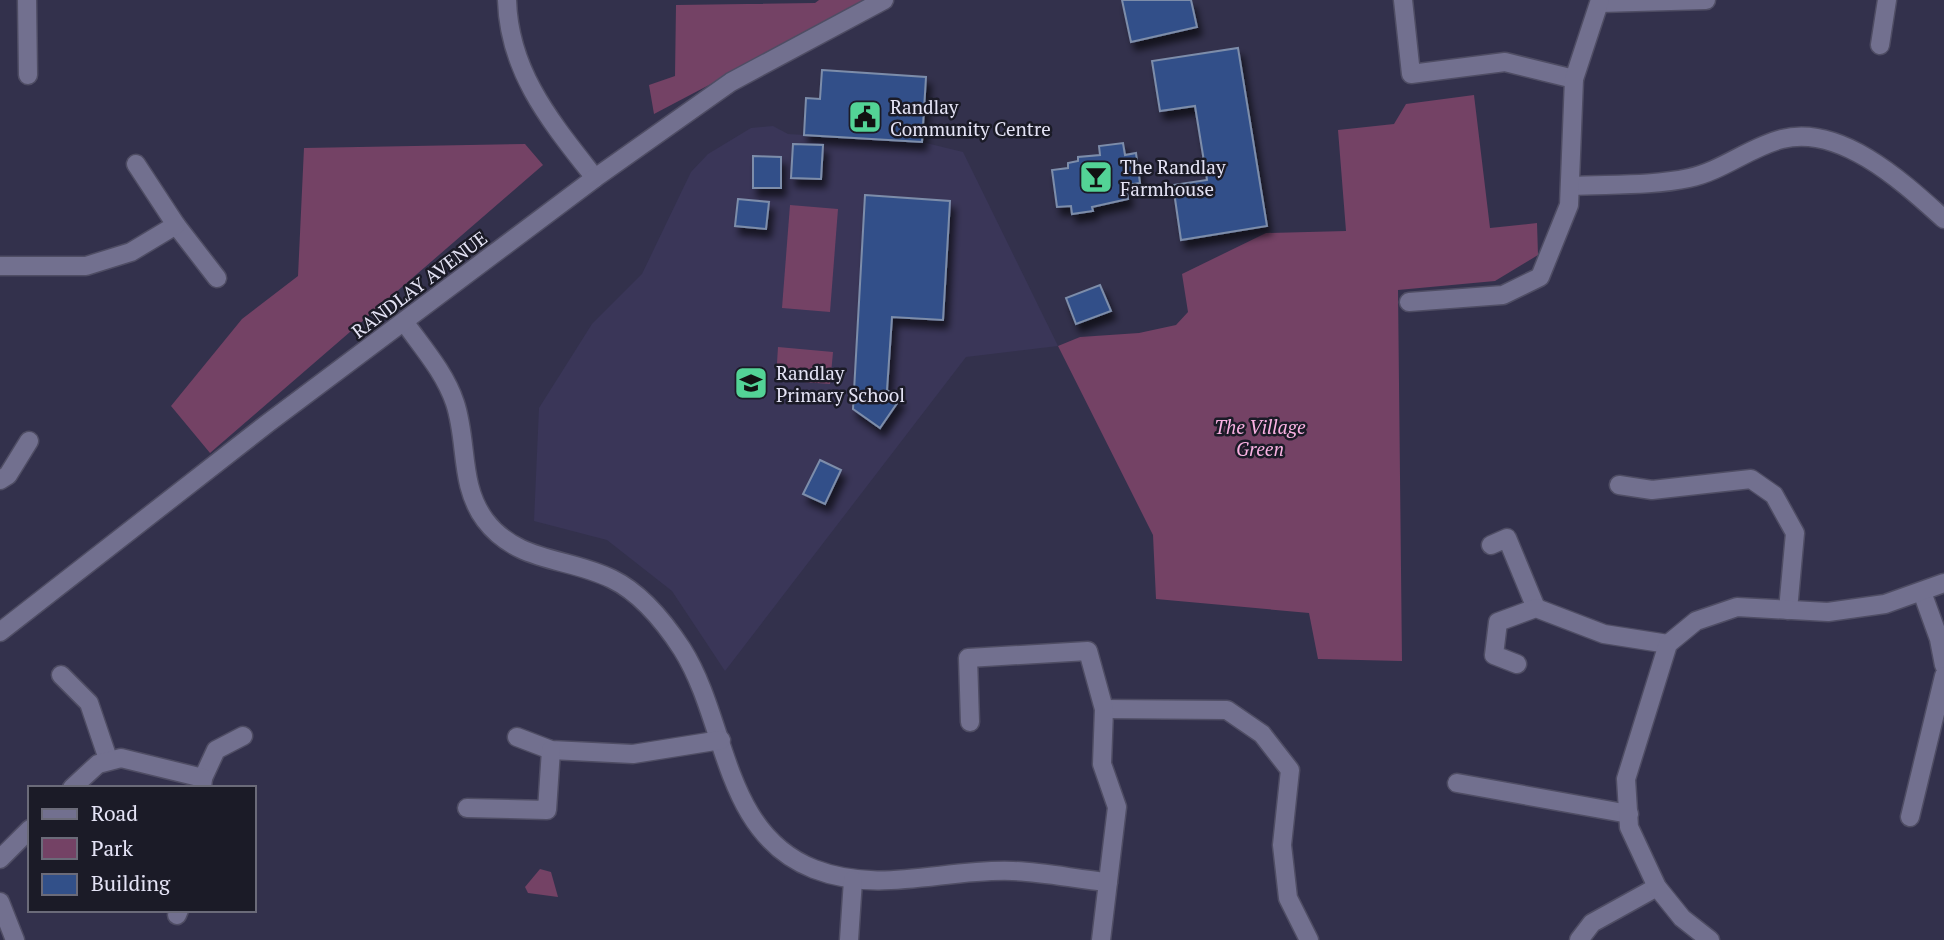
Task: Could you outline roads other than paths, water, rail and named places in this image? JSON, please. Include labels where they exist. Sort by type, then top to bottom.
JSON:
[{"type":"street","points":[[27,0],[28,75]]},
{"type":"street","points":[[507,0],[511,42],[528,85],[546,115],[595,178]]},
{"type":"street","name":"RANDLAY AVENUE","points":[[0,632],[149,514],[595,178],[731,82],[884,0]]},
{"type":"street","points":[[1403,0],[1411,74],[1505,62],[1574,79]]},
{"type":"street","points":[[1409,302],[1503,295],[1540,277],[1563,224],[1572,186],[1570,108],[1574,79],[1600,1],[1706,0]]},
{"type":"street","points":[[1880,45],[1887,0]]},
{"type":"street","points":[[1572,186],[1691,178],[1784,138],[1812,138],[1830,142],[1889,170],[1944,219]]},
{"type":"street","points":[[136,164],[176,225],[217,278]]},
{"type":"street","points":[[0,266],[86,265],[131,252],[176,225]]},
{"type":"street","points":[[405,323],[433,362],[455,402],[466,477],[484,519],[519,549],[612,579],[637,596],[663,623],[701,685],[738,796],[765,834],[812,869],[853,880],[902,881],[1012,871],[1108,883]]},
{"type":"street","points":[[0,480],[8,475],[29,441]]},
{"type":"street","points":[[1619,485],[1652,490],[1751,479],[1774,495],[1795,533],[1788,610]]},
{"type":"street","points":[[1491,545],[1507,538],[1536,608]]},
{"type":"street","points":[[1710,940],[1682,918],[1657,887],[1629,827],[1626,779],[1668,644],[1696,621],[1737,607],[1828,612],[1885,604],[1944,583]]},
{"type":"street","points":[[1922,592],[1936,630],[1944,665]]},
{"type":"street","points":[[1517,664],[1494,655],[1498,622],[1536,608],[1604,634],[1668,644]]},
{"type":"street","points":[[970,722],[968,658],[1088,652],[1104,709],[1102,764],[1117,807],[1101,940]]},
{"type":"street","points":[[61,675],[89,703],[108,759]]},
{"type":"street","points":[[1910,817],[1944,676]]},
{"type":"street","points":[[1104,709],[1227,710],[1262,733],[1290,771],[1282,845],[1288,898],[1309,940]]},
{"type":"street","points":[[74,786],[90,770],[108,759],[142,762],[203,783],[216,750],[243,736]]},
{"type":"street","points":[[517,737],[551,750],[633,754],[721,740]]},
{"type":"street","points":[[467,807],[547,810],[551,750]]},
{"type":"street","points":[[1457,783],[1629,814]]},
{"type":"street","points":[[0,859],[28,831]]},
{"type":"street","points":[[849,940],[853,880]]},
{"type":"street","points":[[1578,940],[1592,923],[1657,887]]},
{"type":"street","points":[[0,902],[15,940]]},
{"type":"place","name":"Randlay Community Centre","points":[[865,117]]},
{"type":"place","name":"The Randlay Farmhouse","points":[[1096,177]]},
{"type":"place","name":"Randlay Primary School","points":[[751,383]]},
{"type":"park label","name":"The Village Green","points":[[1260,437]]}]
